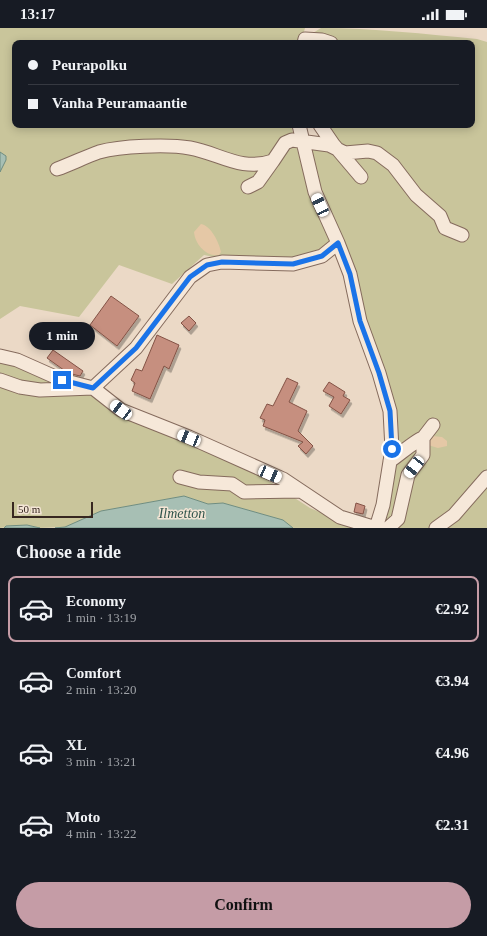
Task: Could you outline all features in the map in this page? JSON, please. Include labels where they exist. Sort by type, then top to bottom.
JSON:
[{"type":"street","points":[[308,38],[322,40]]},
{"type":"street","points":[[0,356],[16,360],[62,380],[93,388],[121,410],[283,479],[340,517],[376,528],[383,505],[392,449],[390,411],[379,373],[360,321],[350,274],[315,192],[300,128]]},
{"type":"street","points":[[321,128],[324,134],[361,177]]},
{"type":"street","points":[[248,187],[258,182],[285,143],[292,140],[302,140],[329,145],[345,153],[368,151],[377,153],[393,165],[416,195],[440,216],[445,228],[462,236]]},
{"type":"street","points":[[57,169],[98,153],[117,148],[139,147],[191,148],[220,158],[250,164],[261,165],[272,161]]},
{"type":"street","points":[[0,380],[20,387],[40,390],[93,388],[136,348],[190,277],[207,265],[222,262],[293,264],[322,256],[338,243]]},
{"type":"street","points":[[390,461],[406,450],[419,438],[423,438],[434,425]]},
{"type":"street","points":[[388,528],[398,519],[408,475],[423,455],[423,438]]},
{"type":"street","points":[[180,477],[199,482],[232,484],[244,492],[299,491]]},
{"type":"street","points":[[436,528],[454,515],[487,477]]},
{"type":"shaded area","points":[[0,28],[305,28],[302,40],[12,40],[12,128],[292,128],[307,187],[332,238],[322,250],[287,260],[228,260],[204,255],[172,284],[119,265],[79,317],[20,306],[0,319]]},
{"type":"shaded area","points":[[321,28],[360,29],[477,39],[487,42],[487,528],[379,528],[397,464],[396,440],[317,188],[307,145],[336,152],[324,128],[475,128],[475,40],[311,40],[313,33]]},
{"type":"shaded area","points":[[0,361],[44,378],[95,394],[113,413],[154,426],[218,455],[264,478],[310,508],[358,528],[293,528],[283,520],[223,503],[208,504],[184,496],[101,511],[65,527],[40,528],[27,525],[0,528]]},
{"type":"sand","points":[[201,224],[205,225],[214,235],[221,252],[219,255],[206,252],[196,241],[194,232]]},
{"type":"sand","points":[[427,437],[442,437],[447,441],[447,446],[438,448],[428,445]]},
{"type":"water","points":[[0,152],[6,156],[6,160],[0,172]]},
{"type":"water","name":"Ilmetton","points":[[184,496],[208,504],[223,503],[283,520],[293,528],[55,528],[65,527],[101,511]]},
{"type":"water","points":[[27,525],[40,528],[4,528],[6,526]]},
{"type":"building","points":[[111,296],[139,316],[117,346],[90,325]]},
{"type":"building","points":[[189,316],[196,323],[189,331],[181,323]]},
{"type":"building","points":[[157,335],[179,345],[169,369],[164,366],[150,399],[132,391],[135,383],[131,380],[136,369],[142,371]]},
{"type":"building","points":[[53,350],[83,371],[80,376],[68,373],[47,358]]},
{"type":"building","points":[[287,378],[298,383],[289,402],[307,411],[298,431],[313,446],[306,454],[298,446],[303,442],[263,426],[265,420],[260,418],[267,404],[273,406]]},
{"type":"building","points":[[329,382],[345,392],[343,396],[350,400],[341,414],[329,406],[334,397],[323,391]]},
{"type":"building","points":[[356,503],[365,506],[363,514],[354,512]]},
{"type":"route","points":[[62,380],[93,388],[136,348],[190,277],[207,265],[222,262],[293,264],[322,256],[338,243],[350,274],[360,321],[379,373],[390,411],[392,449]]}]
